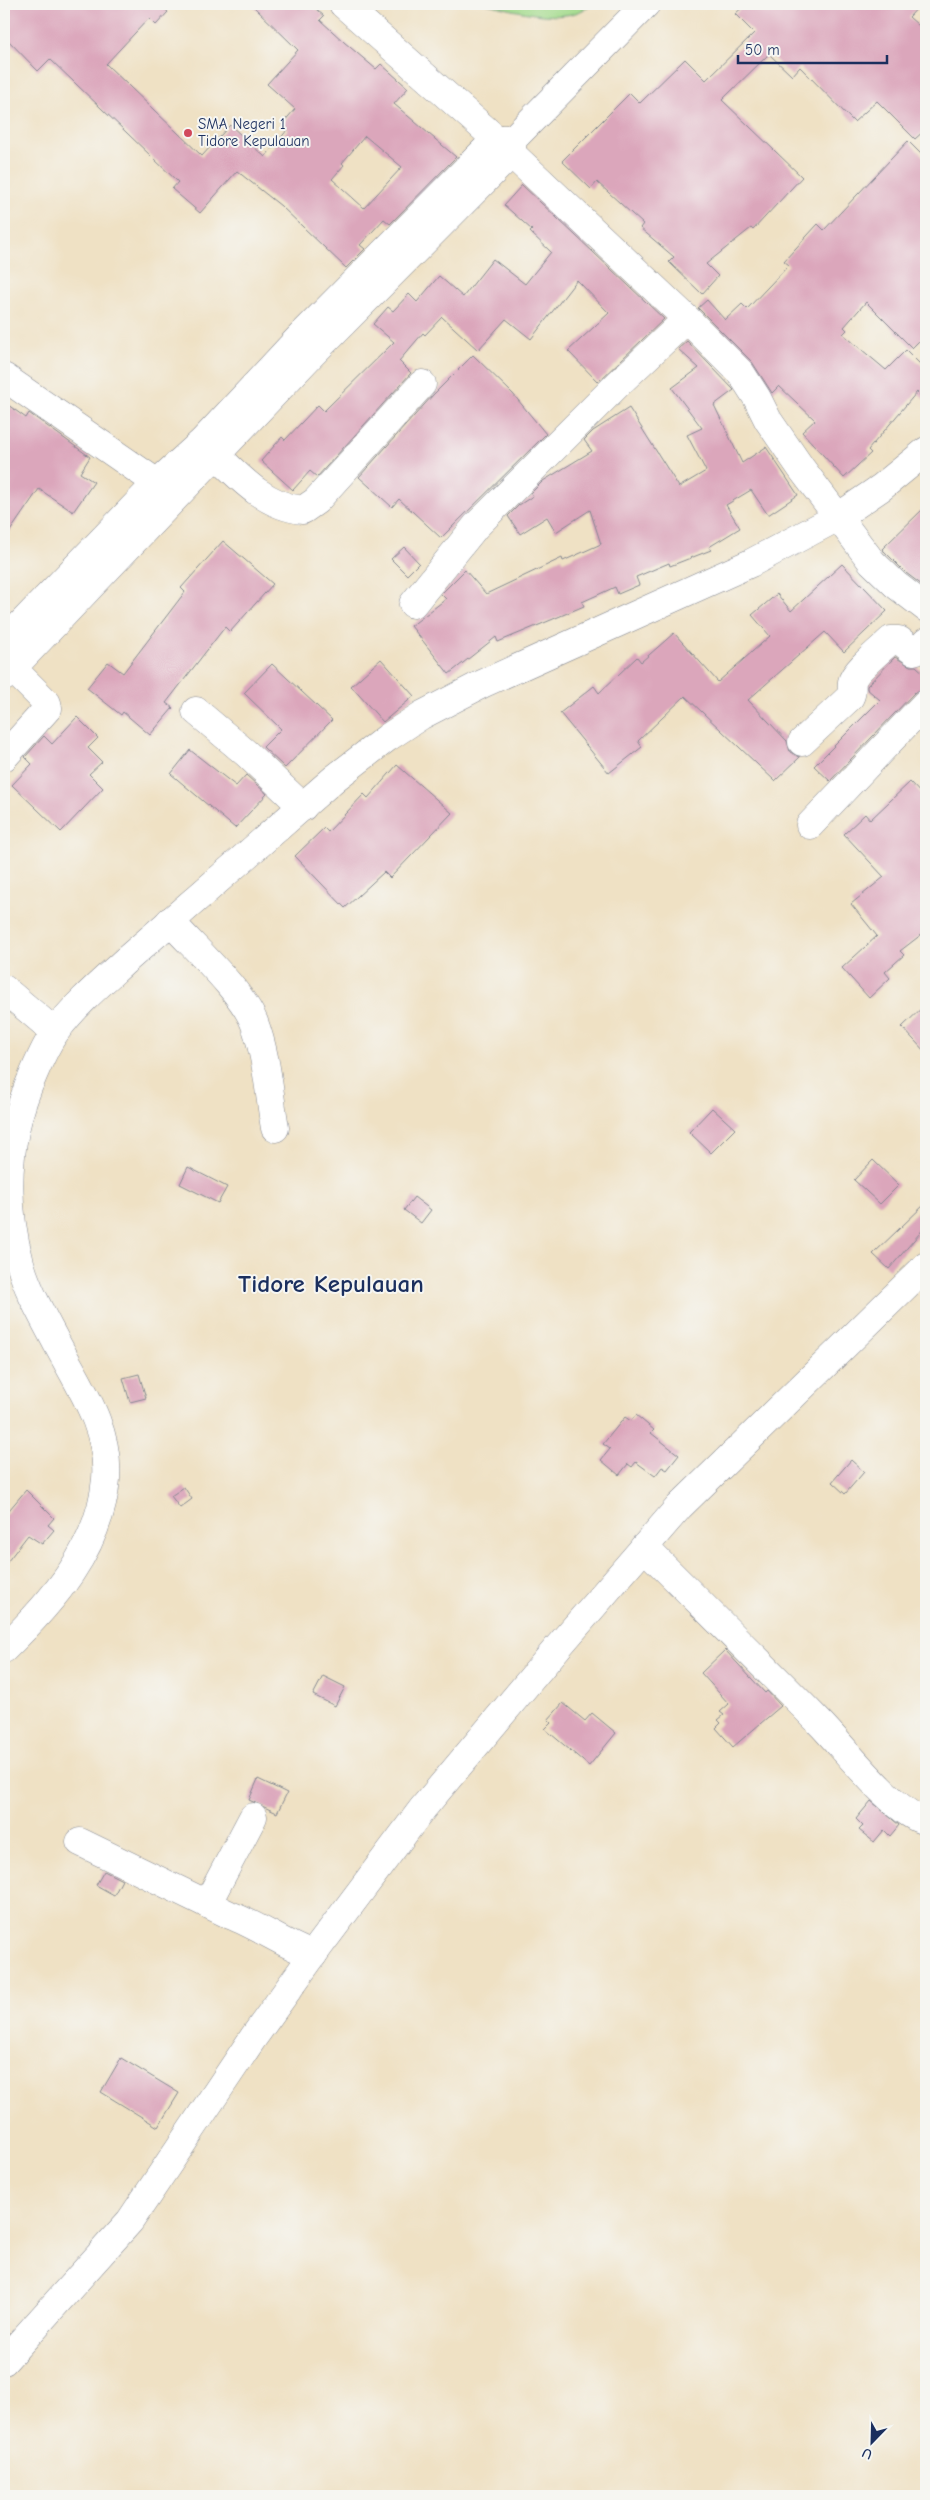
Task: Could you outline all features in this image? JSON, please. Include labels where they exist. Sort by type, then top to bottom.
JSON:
[{"type":"street","points":[[343,4],[506,144],[687,319],[741,374],[757,398],[768,420],[872,562],[896,585],[926,608]]},
{"type":"street","points":[[4,757],[48,708],[47,703],[8,672],[210,448],[312,354],[506,144],[646,4]]},
{"type":"street","points":[[413,604],[476,526],[500,501],[619,383],[687,319]]},
{"type":"street","points":[[4,377],[158,483]]},
{"type":"street","points":[[210,448],[247,484],[273,502],[291,509],[303,510],[316,501],[422,384]]},
{"type":"street","points":[[4,642],[158,483],[210,448]]},
{"type":"street","points":[[4,1649],[26,1627],[73,1573],[95,1527],[103,1502],[106,1477],[102,1437],[91,1405],[55,1340],[20,1264],[9,1181],[16,1122],[22,1100],[55,1032],[92,991],[170,921],[372,749],[422,715],[490,680],[697,589],[838,516],[882,487],[926,451]]},
{"type":"street","points":[[802,742],[850,697],[853,691],[852,681],[856,674],[891,640],[899,640],[912,651],[920,649],[926,642]]},
{"type":"street","points":[[810,825],[926,703]]},
{"type":"street","points":[[196,711],[247,754],[303,807]]},
{"type":"street","points":[[170,921],[233,991],[253,1020],[262,1048],[275,1128]]},
{"type":"street","points":[[4,989],[55,1032]]},
{"type":"street","points":[[4,2361],[130,2221],[253,2038],[313,1955],[423,1808],[558,1647],[679,1507],[926,1266]]},
{"type":"street","points":[[644,1547],[821,1724],[884,1791],[912,1816],[926,1821]]},
{"type":"street","points":[[207,1904],[253,1817]]},
{"type":"street","points":[[80,1842],[207,1904],[253,1924],[296,1949],[313,1955]]},
{"type":"green space","points":[[487,4],[591,4],[581,11],[569,15],[555,16],[526,13]]},
{"type":"building","points":[[4,4],[163,4],[161,6],[168,12],[156,25],[149,18],[106,64],[202,156],[230,125],[265,157],[288,129],[282,124],[295,109],[267,84],[298,50],[251,4],[310,4],[324,16],[320,20],[344,42],[376,69],[381,64],[408,88],[394,104],[456,157],[390,224],[384,219],[360,245],[365,249],[346,268],[281,206],[237,171],[200,213],[172,189],[178,182],[50,59],[38,71],[4,36]],"holes":[[[365,136],[402,167],[364,208],[332,179],[344,165],[342,163]]]},
{"type":"building","points":[[746,4],[921,4],[909,17],[926,32],[926,129],[915,139],[877,101],[854,122],[800,67],[792,76],[769,54],[722,100],[802,177],[753,230],[751,228],[706,264],[718,276],[702,294],[669,262],[674,257],[640,228],[643,224],[597,182],[591,189],[562,161],[630,93],[640,103],[685,59],[706,80],[754,33],[735,14]]},
{"type":"building","points":[[908,141],[926,159],[926,334],[912,348],[866,302],[844,327],[847,330],[843,334],[886,370],[906,350],[926,370],[926,401],[917,392],[868,450],[871,453],[844,478],[802,432],[815,420],[779,386],[772,393],[752,362],[698,308],[707,300],[725,320],[742,304],[747,309],[789,265],[784,261],[818,224],[824,230]]},
{"type":"building","points":[[522,185],[664,319],[598,382],[568,351],[609,313],[577,280],[531,339],[506,319],[478,350],[442,317],[425,335],[423,333],[399,361],[411,373],[317,477],[310,471],[293,490],[261,461],[282,437],[285,440],[318,405],[324,411],[394,342],[373,324],[388,307],[393,311],[409,294],[417,302],[439,276],[463,297],[493,259],[525,284],[551,252],[530,232],[532,230],[504,205]]},
{"type":"building","points":[[687,341],[734,390],[714,405],[742,463],[766,447],[798,495],[768,515],[751,490],[726,505],[740,528],[709,547],[711,550],[670,566],[669,563],[636,577],[639,585],[618,594],[615,587],[582,602],[584,606],[551,620],[498,642],[496,637],[449,674],[411,626],[446,599],[441,594],[465,570],[486,594],[562,558],[563,561],[601,544],[590,510],[556,532],[547,517],[520,534],[508,516],[519,505],[533,496],[531,493],[543,481],[592,451],[584,440],[593,431],[629,408],[679,487],[706,471],[687,435],[702,428],[672,388],[699,368],[678,349]]},
{"type":"building","points":[[473,355],[513,394],[546,434],[441,538],[399,499],[392,507],[359,477],[433,395]]},
{"type":"building","points":[[4,402],[26,418],[29,413],[90,457],[80,473],[94,482],[73,512],[39,489],[4,540]]},
{"type":"building","points":[[926,506],[926,588],[906,573],[882,549]]},
{"type":"building","points":[[223,541],[273,584],[230,632],[225,627],[166,703],[173,708],[150,735],[123,712],[121,715],[87,688],[108,662],[123,673],[185,592],[181,588]]},
{"type":"building","points":[[404,547],[419,563],[407,575],[391,559]]},
{"type":"building","points":[[842,564],[887,611],[844,652],[825,632],[748,700],[787,741],[790,752],[800,757],[775,781],[685,696],[638,741],[642,747],[609,773],[560,713],[594,686],[599,693],[637,657],[641,662],[674,633],[718,682],[770,636],[752,615],[777,594],[791,611]]},
{"type":"building","points":[[895,657],[910,666],[916,666],[926,675],[926,688],[915,692],[830,781],[814,766],[880,700],[867,689],[867,686]]},
{"type":"building","points":[[381,659],[414,696],[383,722],[351,686]]},
{"type":"building","points":[[272,664],[332,720],[285,768],[263,747],[281,729],[244,693]]},
{"type":"building","points":[[77,717],[98,738],[88,748],[102,762],[89,774],[103,788],[61,832],[12,785],[32,764],[25,757],[44,736],[52,744]]},
{"type":"building","points":[[190,750],[236,786],[246,775],[267,794],[235,828],[171,774]]},
{"type":"building","points":[[397,765],[452,813],[390,878],[384,872],[345,908],[295,856],[324,828],[328,832],[364,794],[368,798]]},
{"type":"building","points":[[910,782],[926,799],[926,931],[900,951],[904,955],[885,972],[890,978],[869,998],[842,968],[877,936],[851,904],[884,877],[844,834],[865,814],[870,820]]},
{"type":"building","points":[[926,1004],[926,1053],[902,1027]]},
{"type":"building","points":[[712,1108],[735,1129],[711,1153],[689,1132]]},
{"type":"building","points":[[873,1160],[899,1185],[880,1204],[854,1180]]},
{"type":"building","points":[[188,1167],[227,1187],[218,1203],[180,1184]]},
{"type":"building","points":[[414,1197],[431,1210],[421,1223],[404,1210]]},
{"type":"building","points":[[926,1203],[926,1226],[889,1269],[873,1254]]},
{"type":"building","points":[[139,1374],[146,1398],[130,1402],[123,1378]]},
{"type":"building","points":[[636,1415],[654,1430],[651,1433],[679,1455],[667,1470],[662,1467],[655,1476],[636,1462],[632,1467],[628,1464],[619,1475],[601,1460],[610,1449],[603,1444],[625,1417],[631,1421]]},
{"type":"building","points":[[851,1460],[864,1472],[845,1494],[832,1482]]},
{"type":"building","points":[[184,1487],[192,1499],[180,1508],[171,1496]]},
{"type":"building","points":[[26,1490],[54,1518],[48,1525],[54,1530],[42,1544],[28,1535],[4,1566],[4,1516]]},
{"type":"building","points":[[725,1650],[765,1693],[767,1691],[781,1706],[733,1747],[716,1728],[721,1723],[718,1720],[724,1715],[720,1712],[729,1704],[701,1673]]},
{"type":"building","points":[[323,1676],[345,1687],[335,1706],[313,1695]]},
{"type":"building","points":[[563,1703],[585,1721],[592,1713],[616,1733],[589,1766],[545,1729],[551,1723],[548,1720]]},
{"type":"building","points":[[258,1779],[287,1793],[277,1813],[249,1800]]},
{"type":"building","points":[[871,1801],[899,1825],[890,1836],[884,1830],[874,1842],[859,1830],[863,1826],[856,1819]]},
{"type":"building","points":[[104,1871],[122,1880],[114,1895],[96,1885]]},
{"type":"building","points":[[121,2058],[179,2093],[158,2127],[101,2092]]},
{"type":"place","name":"SMA Negeri 1 Tidore Kepulauan","points":[[188,133]]},
{"type":"district","name":"Tidore Kepulauan","points":[[331,1283]]}]
